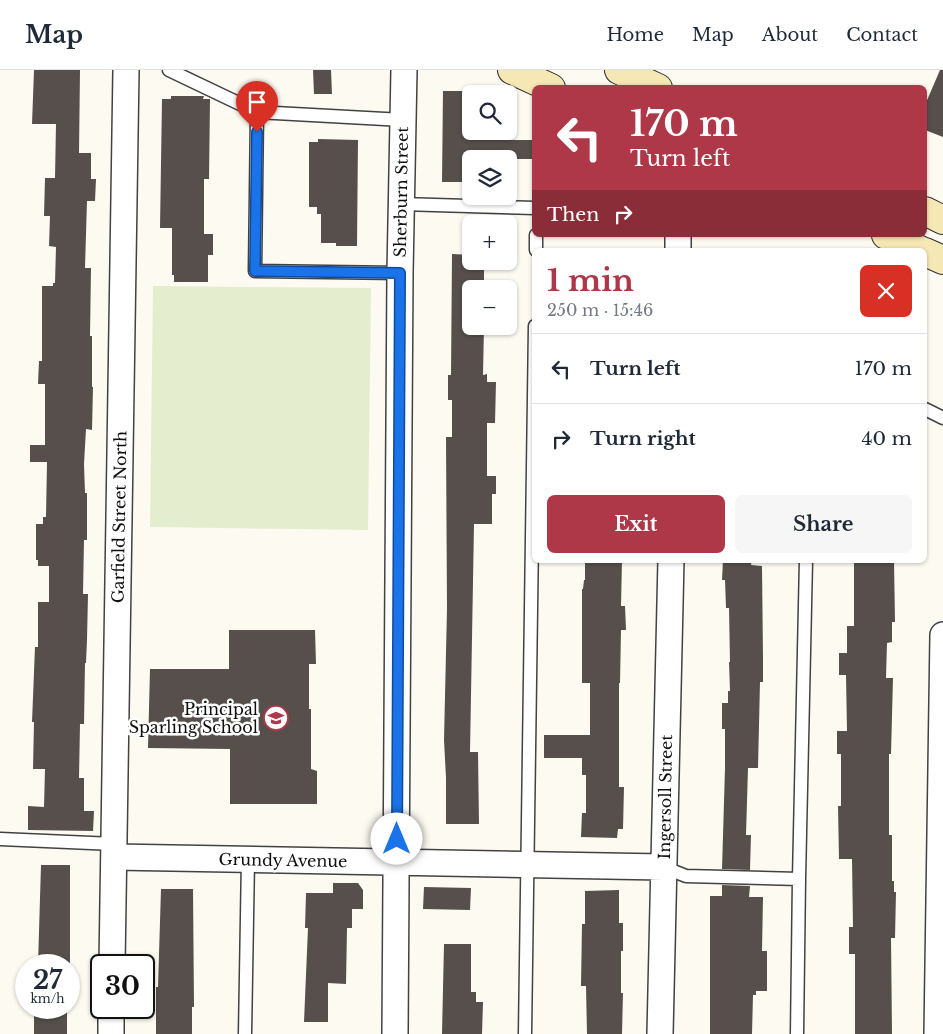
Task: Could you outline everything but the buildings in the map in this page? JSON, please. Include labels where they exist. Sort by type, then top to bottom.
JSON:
[{"type":"main road","points":[[512,70],[544,85]]},
{"type":"main road","points":[[619,70],[652,85]]},
{"type":"main road","points":[[927,212],[943,220]]},
{"type":"main road","points":[[891,237],[915,248]]},
{"type":"main road","points":[[927,253],[943,260]]},
{"type":"street","name":"Garfield Street North","points":[[112,954],[126,70]]},
{"type":"street","name":"Sherburn Street","points":[[395,1034],[400,204],[404,70]]},
{"type":"street","name":"Ingersoll Street","points":[[660,1034],[671,563]]},
{"type":"street","points":[[937,1034],[943,635]]},
{"type":"street","name":"Grundy Avenue","points":[[114,850],[248,859],[663,867]]},
{"type":"street","points":[[111,1019],[111,1034]]},
{"type":"lane","points":[[169,70],[258,112],[403,120]]},
{"type":"lane","points":[[258,112],[255,271],[400,273]]},
{"type":"lane","points":[[400,204],[532,208]]},
{"type":"lane","points":[[927,410],[943,418]]},
{"type":"lane","points":[[525,1034],[532,528]]},
{"type":"lane","points":[[798,1034],[799,879],[806,563]]},
{"type":"lane","points":[[0,839],[114,850]]},
{"type":"lane","points":[[245,1034],[248,859]]},
{"type":"lane","points":[[663,867],[686,876],[799,879]]},
{"type":"green space","points":[[153,286],[371,288],[368,530],[150,527]]},
{"type":"place","name":"Principal Sparling School","points":[[276,718]]},
{"type":"route","points":[[257,132],[255,271],[400,273],[397,839]]}]
